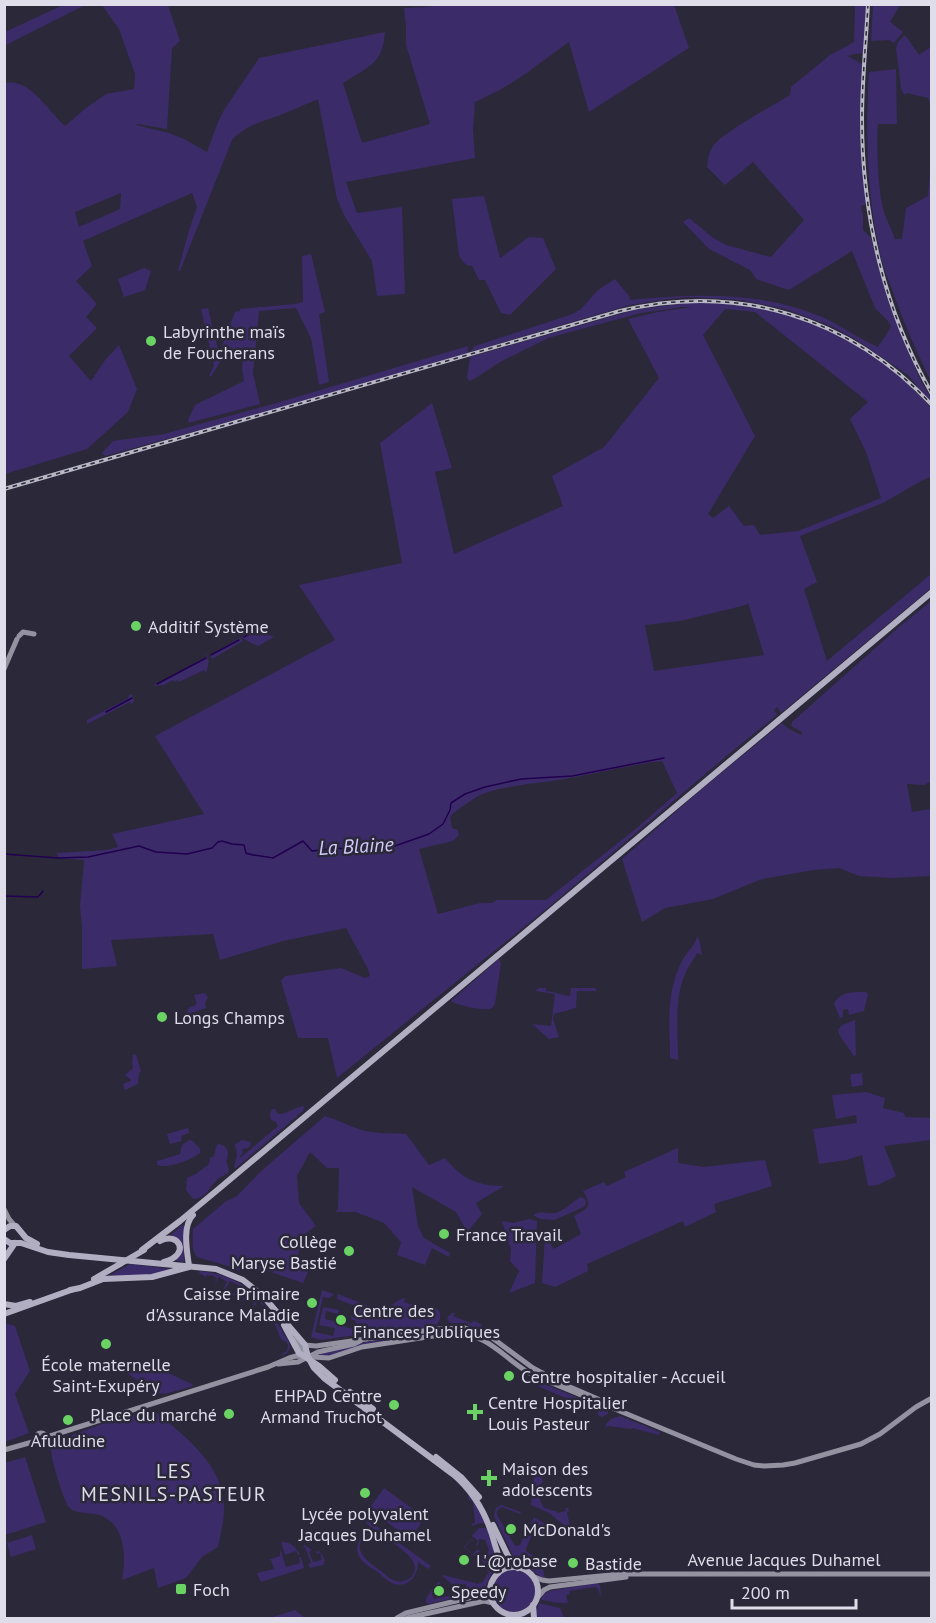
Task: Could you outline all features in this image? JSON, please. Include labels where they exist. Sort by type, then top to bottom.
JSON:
[{"type":"main road","points":[[143,1250],[932,592]]},
{"type":"main road","points":[[4,669],[20,636]]},
{"type":"main road","points":[[191,1266],[187,1248],[188,1221],[219,1192],[221,1187]]},
{"type":"main road","points":[[4,1209],[21,1234],[30,1241],[54,1252]]},
{"type":"main road","points":[[4,1225],[5,1230]]},
{"type":"main road","points":[[5,1230],[8,1226],[15,1226]]},
{"type":"main road","points":[[4,1259],[20,1239],[21,1234]]},
{"type":"main road","points":[[4,1304],[16,1306],[68,1291],[163,1239],[175,1240],[180,1247],[179,1253],[174,1259],[161,1263]]},
{"type":"main road","points":[[4,1242],[69,1255],[223,1271],[243,1280],[260,1293],[305,1345],[314,1368],[454,1475],[466,1488],[478,1503],[490,1525],[500,1563],[498,1573]]},
{"type":"main road","points":[[4,1314],[103,1279],[152,1277],[191,1266]]},
{"type":"main road","points":[[275,1310],[300,1353],[308,1357]]},
{"type":"main road","points":[[305,1345],[360,1341],[446,1328],[474,1330],[491,1337],[533,1368],[615,1409]]},
{"type":"main road","points":[[4,1450],[36,1441],[39,1433],[47,1437],[296,1356],[329,1358],[362,1347],[462,1333],[484,1340],[536,1376],[736,1460],[754,1465],[774,1466],[804,1460],[868,1441],[932,1398]]},
{"type":"main road","points":[[289,1335],[329,1376],[468,1483],[482,1503],[508,1556],[518,1568]]},
{"type":"main road","points":[[289,1358],[293,1341]]},
{"type":"main road","points":[[274,1365],[298,1362],[318,1352],[360,1341]]},
{"type":"main road","points":[[329,1358],[327,1367],[329,1376]]},
{"type":"main road","points":[[493,1603],[490,1588],[498,1573],[507,1568],[525,1570],[532,1576],[537,1588],[534,1618]]},
{"type":"main road","name":"Avenue Jacques Duhamel","points":[[532,1576],[549,1581],[602,1575],[932,1574]]},
{"type":"main road","name":"Avenue Jacques Duhamel","points":[[535,1601],[542,1592],[550,1587],[638,1575]]},
{"type":"main road","points":[[396,1618],[405,1613],[481,1595],[490,1588]]},
{"type":"main road","points":[[396,1618],[406,1618],[484,1600],[493,1603],[504,1613],[521,1616],[535,1601]]},
{"type":"shaded area","points":[[63,5],[85,5],[6,45],[5,32]]},
{"type":"shaded area","points":[[102,5],[168,5],[180,41],[172,48],[167,129],[136,125],[169,133],[207,152],[224,110],[259,58],[385,32],[384,43],[377,58],[366,69],[343,83],[362,143],[430,124],[406,45],[404,8],[444,5],[674,5],[689,48],[589,112],[569,42],[500,90],[475,102],[473,129],[475,158],[346,182],[357,213],[402,207],[405,294],[377,296],[372,261],[337,199],[318,99],[243,131],[232,140],[180,271],[178,271],[197,207],[192,193],[83,241],[92,266],[76,281],[97,304],[86,317],[97,328],[69,356],[91,381],[105,360],[119,345],[137,389],[128,412],[87,449],[5,474],[5,83],[14,83],[30,90],[65,126],[106,94],[134,89],[135,74],[119,29]],"holes":[[[121,193],[120,209],[79,227],[75,212]]]},
{"type":"shaded area","points":[[855,5],[866,5],[864,53],[848,56],[862,64],[860,144],[866,204],[861,206],[863,230],[871,238],[887,297],[931,402],[908,375],[855,339],[829,325],[785,309],[741,300],[690,297],[630,305],[470,352],[475,346],[580,310],[598,290],[615,279],[630,300],[677,296],[725,296],[794,307],[825,318],[878,347],[891,327],[875,308],[852,251],[789,290],[756,279],[750,270],[709,249],[683,222],[689,218],[726,245],[771,257],[804,220],[753,162],[725,185],[707,167],[709,155],[712,148],[725,135],[790,95],[791,87],[830,55],[854,42]]},
{"type":"shaded area","points":[[873,5],[900,5],[890,22],[903,32],[894,43],[889,40],[871,41]]},
{"type":"shaded area","points":[[905,35],[919,55],[931,47],[931,106],[928,98],[907,93],[906,95],[901,88],[896,48]]},
{"type":"shaded area","points":[[896,69],[897,124],[878,124],[879,185],[883,209],[895,239],[902,239],[906,208],[928,196],[931,160],[931,381],[905,324],[883,266],[870,189],[867,142],[869,72]]},
{"type":"shaded area","points":[[484,196],[500,258],[529,237],[543,238],[556,269],[510,315],[501,313],[485,280],[479,280],[472,266],[466,265],[459,256],[452,199]]},
{"type":"shaded area","points":[[311,254],[325,312],[319,314],[329,382],[319,385],[311,338],[296,308],[259,311],[253,373],[260,404],[189,423],[188,420],[195,405],[244,381],[242,369],[244,350],[225,355],[225,360],[220,362],[211,377],[209,375],[214,366],[201,309],[208,308],[219,354],[235,312],[240,309],[303,302],[302,256]]},
{"type":"shaded area","points":[[144,268],[151,271],[145,290],[124,297],[118,279]]},
{"type":"shaded area","points":[[693,302],[771,311],[794,317],[838,335],[859,346],[898,374],[931,408],[931,477],[883,503],[800,536],[817,582],[804,589],[827,661],[931,574],[931,588],[781,713],[777,707],[774,710],[777,715],[550,906],[337,1078],[328,1038],[298,1038],[281,981],[285,976],[341,968],[365,978],[370,976],[346,928],[283,941],[220,960],[213,934],[111,940],[117,966],[82,969],[80,906],[84,860],[58,858],[57,853],[107,850],[118,847],[112,834],[204,814],[155,736],[335,640],[299,585],[402,563],[380,443],[432,403],[452,468],[435,472],[454,554],[563,506],[552,476],[604,447],[659,378],[628,319],[692,307],[641,313],[548,338],[500,362],[469,381],[467,377],[470,357],[634,310]],"holes":[[[725,309],[755,312],[868,402],[850,419],[866,452],[881,498],[798,531],[760,535],[754,525],[744,526],[729,506],[713,518],[708,514],[755,436],[703,335]],[[748,603],[764,655],[654,671],[645,625],[680,621]],[[662,761],[677,793],[546,900],[497,900],[438,914],[419,849],[453,841],[459,835],[458,830],[452,828],[450,818],[452,814],[483,794],[499,789]]]},
{"type":"shaded area","points":[[468,346],[468,353],[291,405],[105,456],[102,453],[113,441],[164,434]]},
{"type":"shaded area","points":[[931,601],[931,781],[924,785],[907,784],[912,812],[931,809],[931,876],[892,878],[859,876],[839,868],[814,870],[762,879],[713,899],[665,908],[642,922],[622,859],[782,723],[801,735],[802,732],[791,726],[792,722]]},
{"type":"shaded area","points":[[263,625],[263,632],[274,637],[258,646],[241,637]]},
{"type":"shaded area","points":[[240,638],[243,641],[212,659],[210,655]]},
{"type":"shaded area","points":[[205,652],[209,662],[206,673],[204,670],[179,682],[173,680],[164,685],[153,686],[206,657]]},
{"type":"shaded area","points":[[132,694],[134,702],[131,704],[130,702],[87,724],[87,720],[129,698],[128,696]]},
{"type":"shaded area","points":[[697,936],[702,955],[697,953],[689,966],[679,994],[678,1060],[670,1058],[670,1000],[680,965]]},
{"type":"shaded area","points":[[499,959],[501,963],[495,1004],[492,1008],[471,1008],[451,1001]]},
{"type":"shaded area","points":[[539,988],[570,996],[571,988],[595,988],[597,991],[577,991],[576,1008],[554,1014],[553,1019],[559,1037],[549,1039],[532,1024],[551,1026],[555,994],[535,991]]},
{"type":"shaded area","points":[[853,992],[868,994],[864,1011],[849,1015],[848,1009],[843,1010],[843,1017],[840,1018],[834,1004],[838,997]]},
{"type":"shaded area","points":[[205,993],[208,997],[205,1003],[206,1008],[188,1014],[190,1007],[196,1004],[194,995]]},
{"type":"shaded area","points":[[855,1020],[856,1055],[854,1056],[838,1030],[842,1025]]},
{"type":"shaded area","points":[[133,1054],[136,1055],[141,1071],[138,1084],[125,1090],[123,1084],[131,1080],[125,1075],[133,1068]]},
{"type":"shaded area","points":[[862,1073],[863,1085],[852,1087],[850,1075]]},
{"type":"shaded area","points":[[866,1092],[885,1098],[883,1108],[904,1113],[905,1117],[932,1118],[931,1140],[884,1146],[896,1176],[878,1185],[868,1186],[862,1155],[819,1164],[813,1129],[857,1123],[856,1115],[836,1119],[832,1095]]},
{"type":"shaded area","points":[[302,1106],[303,1111],[236,1168],[234,1167],[237,1155],[235,1144],[242,1140],[251,1142],[247,1149],[242,1150],[240,1158],[278,1126],[271,1120],[272,1109],[282,1114]]},
{"type":"shaded area","points":[[325,1116],[367,1131],[406,1134],[429,1165],[445,1158],[457,1171],[470,1180],[504,1186],[476,1203],[482,1214],[467,1232],[456,1212],[412,1187],[418,1226],[424,1238],[450,1253],[449,1257],[432,1248],[425,1265],[397,1255],[401,1242],[384,1223],[356,1212],[336,1212],[339,1168],[327,1168],[310,1152],[297,1176],[299,1203],[316,1226],[306,1233],[295,1262],[310,1268],[303,1283],[268,1271],[241,1269],[240,1271],[197,1257],[193,1248],[193,1229],[225,1202],[237,1196],[260,1172]]},
{"type":"shaded area","points":[[188,1128],[189,1133],[181,1136],[182,1141],[170,1144],[167,1134]]},
{"type":"shaded area","points":[[189,1140],[200,1149],[200,1153],[179,1163],[166,1166],[157,1165],[157,1161],[180,1154],[182,1145]]},
{"type":"shaded area","points":[[218,1144],[227,1150],[228,1173],[219,1178],[202,1197],[193,1199],[186,1190],[187,1178],[209,1164]]},
{"type":"shaded area","points":[[678,1148],[678,1163],[704,1167],[765,1160],[772,1186],[714,1204],[716,1212],[685,1227],[683,1221],[587,1264],[588,1271],[555,1287],[542,1283],[545,1237],[554,1249],[581,1234],[574,1216],[588,1206],[583,1191],[604,1182],[607,1186],[626,1177],[624,1172]]},
{"type":"shaded area","points":[[580,1197],[585,1199],[584,1207],[554,1220],[541,1219],[533,1215],[558,1212]]},
{"type":"shaded area","points":[[529,1219],[537,1221],[535,1283],[509,1293],[519,1271],[510,1261],[511,1249],[502,1221],[513,1223]]},
{"type":"shaded area","points":[[182,1225],[185,1226],[184,1262],[175,1260],[180,1254],[171,1235]]},
{"type":"shaded area","points":[[130,1264],[172,1270],[146,1275],[109,1276]]},
{"type":"shaded area","points":[[200,1271],[232,1279],[254,1294],[272,1315],[289,1342],[290,1348],[287,1353],[282,1356],[287,1351],[288,1345],[281,1339],[273,1320],[263,1311],[265,1307],[257,1300],[255,1306],[253,1305],[256,1297],[249,1293],[245,1301],[243,1300],[247,1291],[240,1286],[234,1296],[238,1285],[230,1281],[224,1291],[227,1282],[219,1277],[214,1285],[217,1278],[211,1275],[206,1277],[199,1273]]},
{"type":"shaded area","points":[[322,1290],[334,1294],[329,1298],[323,1297],[315,1332],[333,1336],[335,1328],[319,1325],[323,1307],[339,1310],[338,1314],[326,1311],[325,1319],[354,1329],[356,1321],[351,1319],[351,1316],[355,1317],[360,1308],[337,1299],[338,1294],[374,1308],[375,1305],[387,1308],[405,1298],[404,1302],[424,1309],[425,1306],[437,1309],[440,1317],[434,1327],[321,1340],[311,1337]]},
{"type":"shaded area","points":[[455,1313],[453,1316],[471,1323],[474,1321],[481,1324],[483,1329],[468,1325],[468,1323],[450,1323],[447,1318]]},
{"type":"shaded area","points":[[4,1323],[15,1326],[30,1371],[15,1394],[29,1433],[5,1442]]},
{"type":"shaded area","points":[[437,1331],[437,1333],[361,1345],[329,1356],[320,1354],[365,1342]]},
{"type":"shaded area","points":[[150,1361],[155,1367],[193,1386],[165,1394],[156,1393],[124,1371]]},
{"type":"shaded area","points":[[532,1379],[606,1409],[608,1414],[602,1417],[598,1415],[598,1412],[531,1383],[530,1385],[527,1382],[531,1382]]},
{"type":"shaded area","points":[[150,1410],[155,1411],[191,1442],[211,1466],[223,1494],[224,1510],[218,1547],[202,1557],[186,1578],[158,1588],[154,1568],[122,1580],[124,1552],[115,1525],[99,1515],[75,1511],[68,1506],[57,1477],[51,1448],[52,1443],[56,1441]]},
{"type":"shaded area","points":[[620,1416],[660,1432],[659,1435],[632,1428],[608,1426],[605,1428],[611,1419]]},
{"type":"shaded area","points":[[25,1457],[46,1522],[5,1535],[5,1463]]},
{"type":"shaded area","points":[[535,1464],[538,1466],[543,1482],[538,1487],[541,1490],[538,1489],[538,1495],[543,1507],[557,1513],[566,1511],[565,1508],[568,1508],[570,1527],[574,1527],[571,1531],[549,1513],[531,1505]]},
{"type":"shaded area","points":[[384,1488],[425,1518],[410,1539],[369,1509]]},
{"type":"shaded area","points":[[468,1494],[478,1507],[486,1524],[480,1523],[472,1526],[475,1523],[473,1501],[469,1500]]},
{"type":"shaded area","points":[[501,1505],[521,1512],[520,1514],[502,1507],[497,1512],[515,1546],[520,1545],[524,1536],[529,1536],[534,1525],[530,1524],[534,1517],[559,1533],[555,1536],[539,1538],[538,1534],[532,1534],[526,1549],[541,1561],[545,1578],[540,1577],[514,1558],[494,1516],[496,1508]]},
{"type":"shaded area","points":[[368,1520],[431,1566],[428,1569],[418,1562],[414,1576],[404,1584],[399,1585],[388,1581],[364,1562],[358,1553],[358,1544],[362,1537],[375,1530],[366,1523]],"holes":[[[371,1534],[384,1536],[412,1559],[415,1568],[410,1578],[402,1581],[392,1580],[366,1559],[362,1554],[360,1544]]]},
{"type":"shaded area","points":[[479,1528],[489,1531],[497,1565],[485,1588],[479,1592],[426,1603],[426,1598],[438,1582],[440,1583],[432,1594],[434,1599],[452,1595],[454,1587],[457,1593],[466,1590],[466,1584],[453,1585],[443,1575],[482,1583],[489,1568],[486,1568],[486,1565],[464,1547],[471,1539],[474,1541],[471,1540],[465,1547],[473,1554],[479,1550],[486,1559],[489,1550],[485,1540],[479,1539],[478,1546],[476,1545],[478,1541],[472,1536]]},
{"type":"shaded area","points":[[32,1535],[36,1549],[11,1557],[7,1543]]},
{"type":"shaded area","points":[[281,1542],[292,1545],[300,1555],[296,1551],[285,1555]]},
{"type":"shaded area","points":[[305,1545],[312,1550],[309,1552],[313,1562],[322,1560],[320,1553],[317,1554],[316,1551],[320,1552],[325,1560],[323,1565],[310,1568],[308,1564],[311,1563],[305,1547],[302,1548]]},
{"type":"shaded area","points":[[280,1551],[286,1567],[300,1563],[299,1557],[301,1557],[304,1568],[261,1582],[257,1573],[274,1569],[271,1560],[268,1560],[280,1556]]},
{"type":"shaded area","points":[[514,1570],[522,1571],[529,1576],[534,1583],[534,1599],[529,1606],[522,1611],[514,1612],[506,1611],[499,1606],[494,1599],[493,1591],[494,1583],[499,1576],[506,1571]]},
{"type":"shaded area","points":[[597,1583],[600,1585],[601,1597],[595,1587],[569,1591],[570,1594],[566,1595],[568,1603],[541,1600],[543,1595],[549,1591]]},
{"type":"shaded area","points":[[539,1603],[560,1608],[564,1618],[538,1618],[536,1611]]},
{"type":"shaded area","points":[[295,1610],[305,1618],[273,1618],[273,1617]]},
{"type":"waterway","points":[[244,637],[261,628]]},
{"type":"waterway","points":[[211,655],[239,640]]},
{"type":"waterway","points":[[157,684],[206,658]]},
{"type":"waterway","points":[[106,712],[132,698]]},
{"type":"waterway","name":"La Blaine","points":[[4,854],[58,858],[88,857],[139,846],[156,852],[187,854],[212,848],[222,841],[244,845],[246,853],[273,858],[303,841],[312,851],[337,848],[354,850],[371,845],[389,848],[429,834],[443,824],[451,803],[465,794],[485,787],[521,779],[572,776],[664,758]]},
{"type":"waterway","name":"La Blaine","points":[[4,896],[38,897],[43,891]]},
{"type":"railway","points":[[868,4],[862,119],[866,191],[871,226],[879,261],[901,329],[932,394]]},
{"type":"railway","points":[[4,489],[620,311],[664,303],[707,301],[749,305],[789,314],[828,329],[865,349],[900,375],[932,405]]},
{"type":"place","name":"Labyrinthe maïs de Foucherans","points":[[151,341]]},
{"type":"place","name":"Additif Système","points":[[136,626]]},
{"type":"place","name":"Longs Champs","points":[[162,1017]]},
{"type":"place","name":"France Travail","points":[[444,1234]]},
{"type":"place","name":"Collège Maryse Bastié","points":[[349,1251]]},
{"type":"place","name":"Caisse Primaire d'Assurance Maladie","points":[[312,1303]]},
{"type":"place","name":"Centre des Finances Publiques","points":[[341,1320]]},
{"type":"place","name":"École maternelle Saint-Exupéry","points":[[106,1344]]},
{"type":"place","name":"Centre hospitalier - Accueil","points":[[509,1376]]},
{"type":"place","name":"EHPAD Centre Armand Truchot","points":[[394,1405]]},
{"type":"place","name":"Centre Hospitalier Louis Pasteur","points":[[475,1412]]},
{"type":"place","name":"Place du marché","points":[[229,1414]]},
{"type":"place","name":"Afuludine","points":[[68,1420]]},
{"type":"place","name":"Maison des adolescents","points":[[489,1478]]},
{"type":"place","name":"Lycée polyvalent Jacques Duhamel","points":[[365,1493]]},
{"type":"place","name":"McDonald's","points":[[511,1529]]},
{"type":"place","name":"L'@robase","points":[[464,1560]]},
{"type":"place","name":"Bastide","points":[[573,1563]]},
{"type":"place","name":"Foch","points":[[181,1589]]},
{"type":"place","name":"Speedy","points":[[439,1591]]},
{"type":"district","name":"LES MESNILS-PASTEUR","points":[[174,1482]]}]
